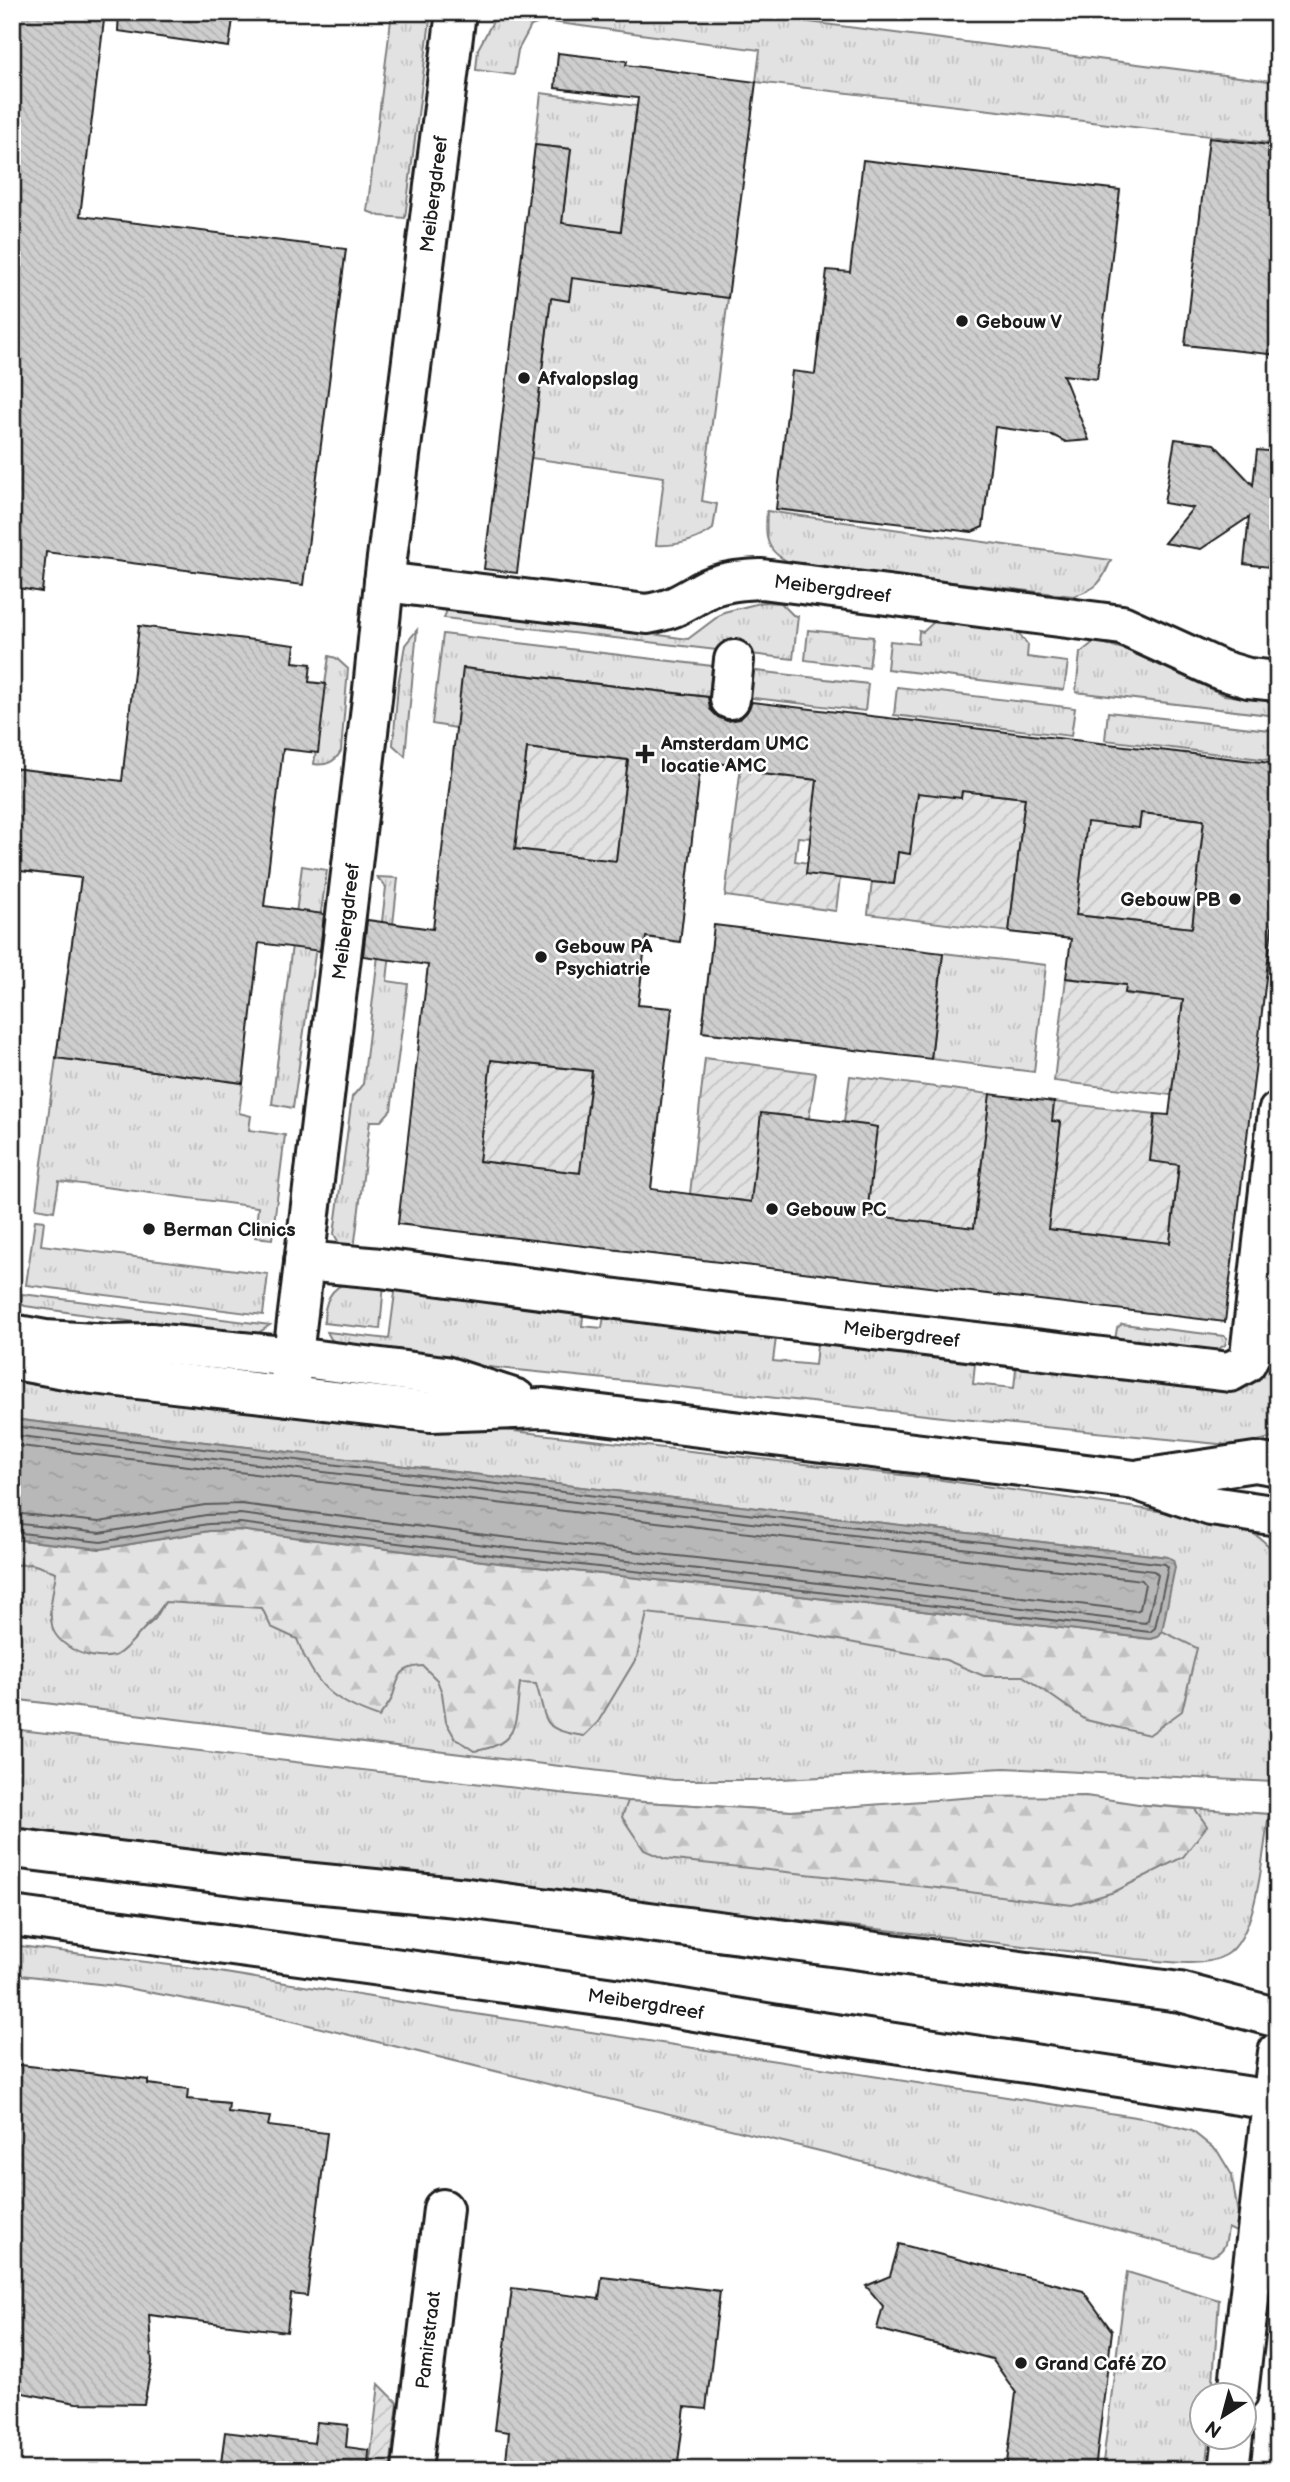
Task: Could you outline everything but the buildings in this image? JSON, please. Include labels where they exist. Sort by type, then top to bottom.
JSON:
[{"type":"street","name":"Meibergdreef","points":[[288,1395],[384,582],[456,12]]},
{"type":"street","name":"Meibergdreef","points":[[384,582],[647,614],[670,610],[704,590],[719,585],[762,579],[1122,625],[1221,670],[1248,678],[1278,681]]},
{"type":"street","points":[[730,699],[734,660]]},
{"type":"street","name":"Meibergdreef","points":[[304,1261],[1230,1372],[1246,1363],[1250,1355],[1278,1112]]},
{"type":"street","points":[[12,1334],[45,1340],[110,1344],[152,1343],[294,1357],[445,1377],[544,1408]]},
{"type":"street","points":[[12,1356],[26,1362],[93,1374],[431,1412],[544,1408],[1135,1480],[1211,1506],[1278,1516]]},
{"type":"street","points":[[1135,1480],[1255,1462],[1278,1466]]},
{"type":"street","points":[[12,1848],[242,1876],[467,1898],[1180,1992],[1278,2018]]},
{"type":"street","name":"Meibergdreef","points":[[12,1916],[629,2000],[1275,2100]]},
{"type":"street","points":[[1240,2380],[1275,2100],[1278,2052]]},
{"type":"street","name":"Pamirstraat","points":[[412,2470],[443,2209]]},
{"type":"street","points":[[1229,2470],[1231,2450]]},
{"type":"green space","points":[[392,12],[431,12],[405,218],[380,216],[367,211]]},
{"type":"green space","points":[[498,12],[731,12],[1278,82],[1278,137],[1276,144],[756,82],[760,50],[544,21],[531,26],[518,50],[514,75],[476,70],[478,49]]},
{"type":"green space","points":[[541,93],[637,106],[614,283],[728,298],[702,501],[717,504],[713,529],[693,540],[656,545],[664,477],[531,458],[551,298],[578,226],[562,223],[571,149],[535,145]]},
{"type":"green space","points":[[767,511],[1111,560],[1097,584],[1088,591],[1073,596],[794,564],[772,550],[767,537]]},
{"type":"green space","points":[[764,602],[781,603],[793,615],[798,616],[793,659],[444,618],[447,610],[455,607],[688,639],[724,612]]},
{"type":"green space","points":[[935,621],[1017,631],[1028,645],[1027,657],[1068,662],[1064,690],[887,669],[890,641],[918,644],[919,631],[923,632]]},
{"type":"green space","points":[[417,630],[405,756],[393,745],[398,685],[405,645]]},
{"type":"green space","points":[[808,630],[873,637],[869,668],[805,660]]},
{"type":"green space","points":[[443,634],[712,666],[709,697],[464,668],[456,728],[432,724]]},
{"type":"green space","points":[[1095,641],[1127,650],[1224,695],[1278,702],[1278,716],[1076,692],[1080,653]]},
{"type":"green space","points":[[329,656],[336,658],[348,669],[341,751],[330,762],[314,764]]},
{"type":"green space","points":[[748,670],[868,684],[865,711],[745,697]]},
{"type":"green space","points":[[897,687],[1075,708],[1071,736],[894,715]]},
{"type":"green space","points":[[1108,712],[1278,731],[1278,761],[1105,740]]},
{"type":"green space","points":[[527,748],[628,760],[616,861],[515,849]]},
{"type":"green space","points":[[741,766],[762,767],[762,774],[784,777],[786,770],[818,774],[811,838],[798,837],[795,861],[808,863],[806,874],[840,878],[836,911],[725,896]]},
{"type":"green space","points":[[906,785],[961,798],[962,791],[1025,798],[1009,932],[868,914],[872,882],[894,884],[898,852],[910,853],[913,828]]},
{"type":"green space","points":[[1088,806],[1139,828],[1141,813],[1204,820],[1192,928],[1076,915]]},
{"type":"green space","points":[[302,866],[327,870],[293,1108],[272,1104]]},
{"type":"green space","points":[[377,877],[398,878],[387,981],[408,984],[391,1110],[381,1121],[370,1121],[354,1249],[339,1243],[334,1234],[352,1097],[363,1084],[386,887]]},
{"type":"green space","points":[[943,953],[1046,965],[1034,1072],[931,1059]]},
{"type":"green space","points":[[1066,978],[1126,985],[1126,994],[1163,998],[1200,994],[1187,1097],[1054,1081]]},
{"type":"green space","points":[[56,1058],[243,1083],[239,1113],[251,1116],[249,1130],[285,1135],[272,1239],[255,1237],[258,1207],[59,1181],[54,1211],[36,1208]]},
{"type":"green space","points":[[705,1058],[816,1073],[809,1118],[761,1113],[767,1204],[690,1194]]},
{"type":"green space","points":[[491,1060],[592,1071],[580,1173],[479,1161]]},
{"type":"green space","points":[[850,1076],[990,1094],[974,1228],[855,1214],[877,1127],[844,1122]]},
{"type":"green space","points":[[1054,1102],[1155,1114],[1150,1161],[1179,1164],[1169,1251],[1088,1233],[1038,1235],[1052,1194],[1061,1122],[1052,1121]]},
{"type":"green space","points":[[35,1220],[44,1221],[41,1245],[268,1274],[263,1315],[26,1285]]},
{"type":"green space","points":[[351,1281],[384,1284],[380,1329],[324,1323],[325,1308],[333,1291]]},
{"type":"green space","points":[[396,1285],[584,1307],[582,1326],[602,1328],[605,1310],[777,1330],[773,1361],[815,1365],[818,1335],[976,1353],[973,1384],[1014,1388],[1017,1358],[1249,1384],[1258,1378],[1261,1370],[1270,1296],[1278,1297],[1278,1436],[1229,1445],[952,1418],[350,1353],[331,1339],[327,1332],[389,1339]]},
{"type":"green space","points":[[22,1294],[270,1325],[254,1336],[238,1337],[25,1306],[21,1304]]},
{"type":"green space","points":[[1122,1324],[1227,1338],[1225,1345],[1210,1354],[1114,1346],[1117,1328]]},
{"type":"green space","points":[[12,1374],[928,1478],[1229,1522],[1260,1538],[1278,1558],[1278,1756],[1273,1782],[1005,1768],[761,1780],[674,1780],[12,1699],[12,1565],[32,1564],[57,1572],[50,1615],[136,1636],[155,1619],[165,1602],[257,1573],[1000,1622],[1168,1557],[12,1419]]},
{"type":"green space","points":[[239,1530],[1151,1639],[1158,1637],[1162,1631],[1197,1648],[1182,1711],[1149,1735],[1086,1720],[1023,1676],[984,1676],[946,1660],[774,1628],[647,1613],[637,1657],[598,1722],[584,1736],[552,1727],[545,1715],[536,1684],[520,1683],[516,1720],[508,1737],[489,1748],[474,1751],[455,1738],[446,1722],[442,1693],[437,1680],[423,1666],[408,1669],[400,1675],[391,1701],[379,1717],[349,1705],[327,1690],[311,1669],[297,1639],[271,1627],[262,1608],[165,1602],[141,1632],[119,1653],[103,1657],[87,1655],[66,1645],[53,1629],[51,1606],[56,1572],[32,1564],[12,1565],[12,1539],[101,1549],[209,1531]]},
{"type":"green space","points":[[12,1729],[628,1801],[791,1811],[1106,1802],[1269,1814],[1252,1911],[1237,1945],[1226,1955],[1205,1962],[1170,1962],[12,1829]]},
{"type":"green space","points":[[1086,1796],[1195,1809],[1207,1826],[1183,1857],[1114,1892],[1072,1905],[665,1859],[644,1850],[622,1817],[628,1801],[791,1811],[975,1797]]},
{"type":"green space","points":[[12,1945],[201,1969],[1148,2119],[1192,2131],[1218,2152],[1232,2175],[1238,2215],[1236,2232],[1228,2228],[1223,2249],[1212,2256],[840,2156],[260,2013],[116,1986],[12,1974]]},
{"type":"green space","points":[[1127,2272],[1219,2300],[1213,2380],[1188,2380],[1188,2450],[1207,2450],[1205,2470],[1102,2470]]},
{"type":"green space","points":[[379,2384],[398,2403],[390,2470],[369,2470]]},
{"type":"water","points":[[12,1419],[1168,1557],[1173,1560],[1175,1567],[1162,1631],[1158,1637],[1151,1639],[239,1530],[209,1531],[101,1549],[12,1539]]},
{"type":"place","name":"Gebouw V","points":[[962,321]]},
{"type":"place","name":"Afvalopslag","points":[[524,378]]},
{"type":"place","name":"Amsterdam UMC locatie AMC","points":[[645,754]]},
{"type":"place","name":"Gebouw PB","points":[[1235,899]]},
{"type":"place","name":"Gebouw PA Psychiatrie","points":[[541,957]]},
{"type":"place","name":"Gebouw PC","points":[[772,1209]]},
{"type":"place","name":"Berman Clinics","points":[[149,1229]]},
{"type":"place","name":"Grand Café ZO","points":[[1021,2363]]}]
